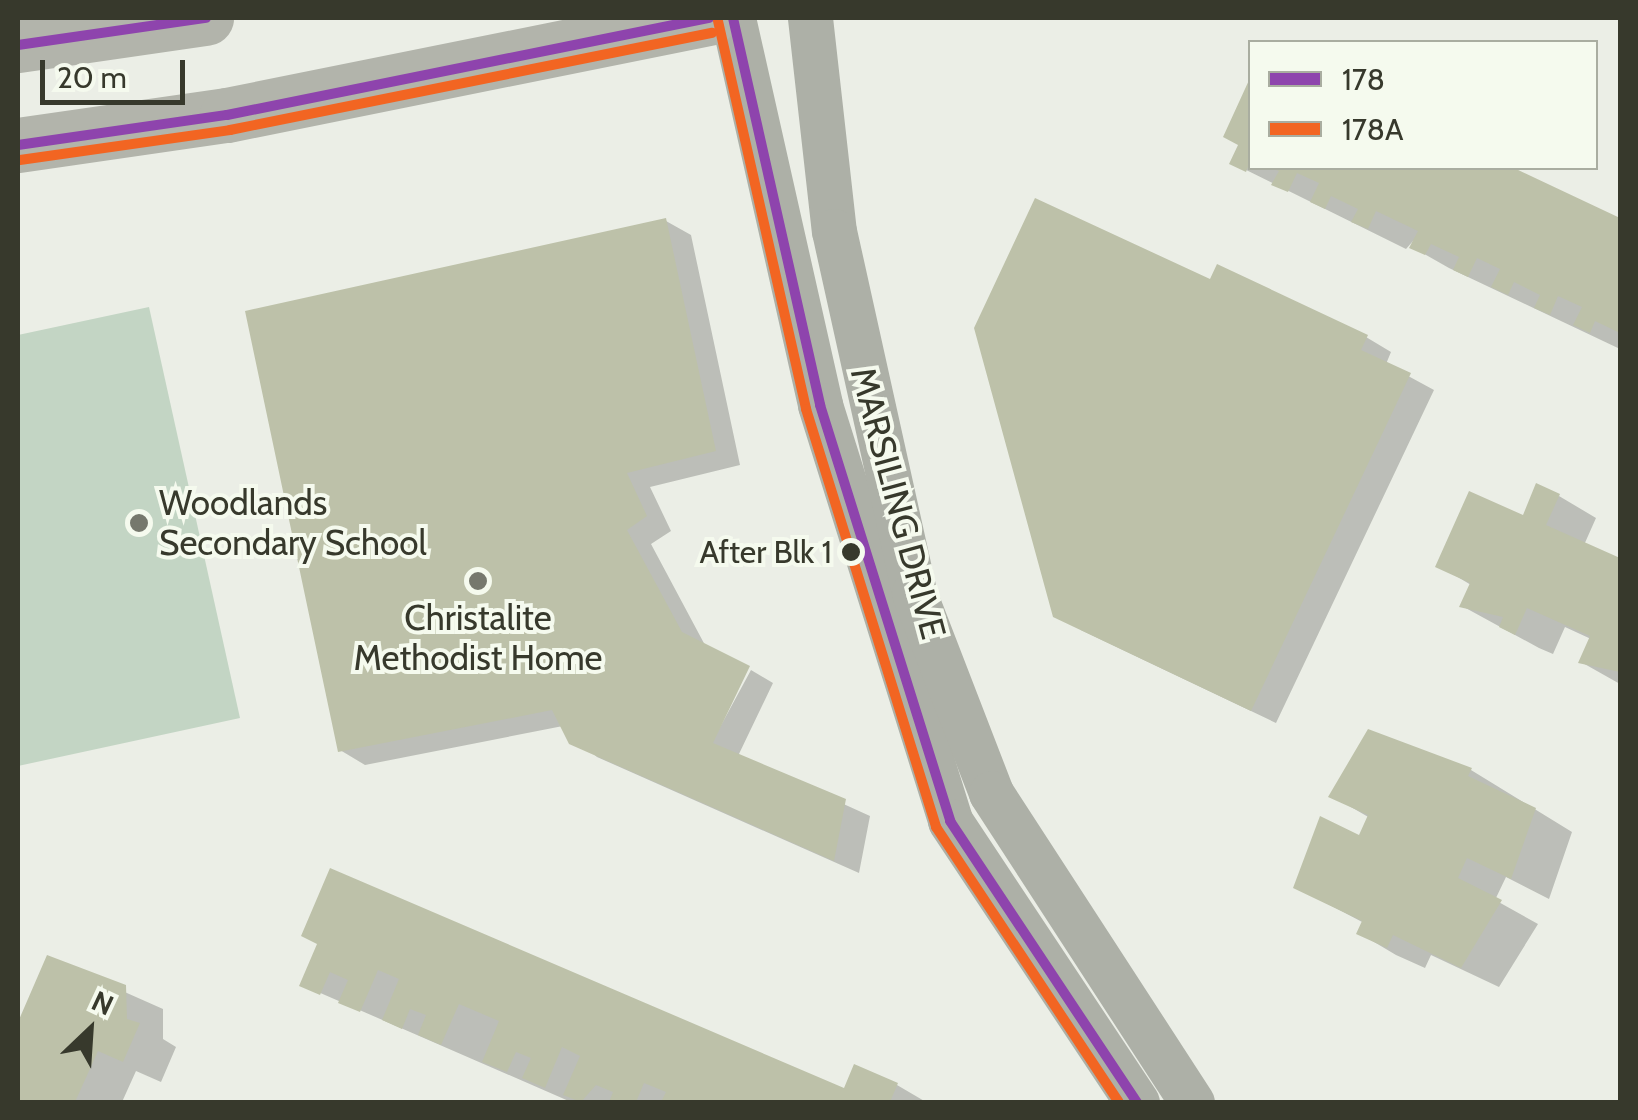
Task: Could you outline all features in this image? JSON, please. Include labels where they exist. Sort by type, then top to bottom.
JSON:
[{"type":"main road","points":[[18,44],[206,18]]},
{"type":"main road","points":[[18,145],[227,115],[709,18]]},
{"type":"street","name":"MARSILING DRIVE","points":[[733,18],[820,405],[950,821],[1137,1102]]},
{"type":"street","name":"MARSILING DRIVE","points":[[810,18],[834,231],[914,593],[991,793],[1192,1102]]},
{"type":"green space","points":[[149,307],[240,718],[18,766],[18,335]]},
{"type":"building","points":[[1248,82],[1246,172],[1229,164],[1238,145],[1223,137]]},
{"type":"building","points":[[1518,170],[1620,218],[1620,333],[1595,321],[1590,333],[1573,325],[1582,307],[1558,296],[1550,315],[1534,308],[1540,295],[1514,282],[1508,295],[1491,287],[1500,269],[1477,258],[1468,277],[1453,270],[1459,257],[1431,244],[1425,255],[1409,248],[1418,231],[1376,211],[1368,229],[1351,222],[1358,209],[1331,196],[1325,209],[1310,202],[1319,183],[1297,173],[1288,192],[1271,185],[1279,171]]},
{"type":"building","points":[[1035,198],[1210,279],[1217,264],[1368,335],[1361,350],[1411,373],[1251,711],[1053,617],[974,328]]},
{"type":"building","name":"Christalite Methodist Home","points":[[666,218],[716,451],[627,473],[647,516],[627,530],[682,632],[750,666],[713,743],[846,799],[834,861],[569,744],[552,710],[338,752],[245,311]]},
{"type":"building","points":[[1536,483],[1560,494],[1546,525],[1620,558],[1620,672],[1578,663],[1590,636],[1527,608],[1515,635],[1499,627],[1503,617],[1459,607],[1470,583],[1435,567],[1469,491],[1523,515]]},
{"type":"building","points":[[1368,729],[1472,768],[1468,776],[1536,808],[1511,879],[1467,858],[1458,878],[1502,900],[1461,968],[1393,935],[1387,948],[1356,934],[1362,921],[1293,888],[1320,816],[1359,835],[1368,815],[1328,797]]},
{"type":"building","points":[[330,868],[844,1088],[854,1064],[898,1083],[890,1102],[661,1102],[666,1092],[644,1083],[636,1102],[609,1102],[613,1092],[596,1085],[581,1102],[563,1095],[580,1056],[562,1047],[545,1088],[522,1078],[531,1058],[516,1052],[507,1072],[482,1062],[499,1021],[459,1004],[441,1045],[418,1035],[426,1015],[410,1009],[402,1029],[382,1020],[399,979],[378,970],[360,1012],[338,1003],[348,980],[330,972],[320,995],[299,986],[317,944],[301,936]]},
{"type":"building","points":[[47,955],[126,985],[127,1019],[140,1023],[123,1062],[98,1051],[75,1102],[18,1102],[18,1022]]},
{"type":"transit line","name":"178","points":[[18,45],[206,18]]},
{"type":"transit line","name":"178","points":[[18,145],[227,115],[709,18]]},
{"type":"transit line","name":"178","points":[[733,18],[820,405],[950,821],[1137,1102]]},
{"type":"transit line","name":"178A","points":[[718,21],[806,409],[936,827],[1119,1102]]},
{"type":"transit line","name":"178A","points":[[20,160],[230,130],[712,33]]},
{"type":"place","name":"Woodlands Secondary School","points":[[139,523]]},
{"type":"place","name":"After Blk 1","points":[[851,552]]},
{"type":"place","name":"Christalite Methodist Home","points":[[478,581]]}]
